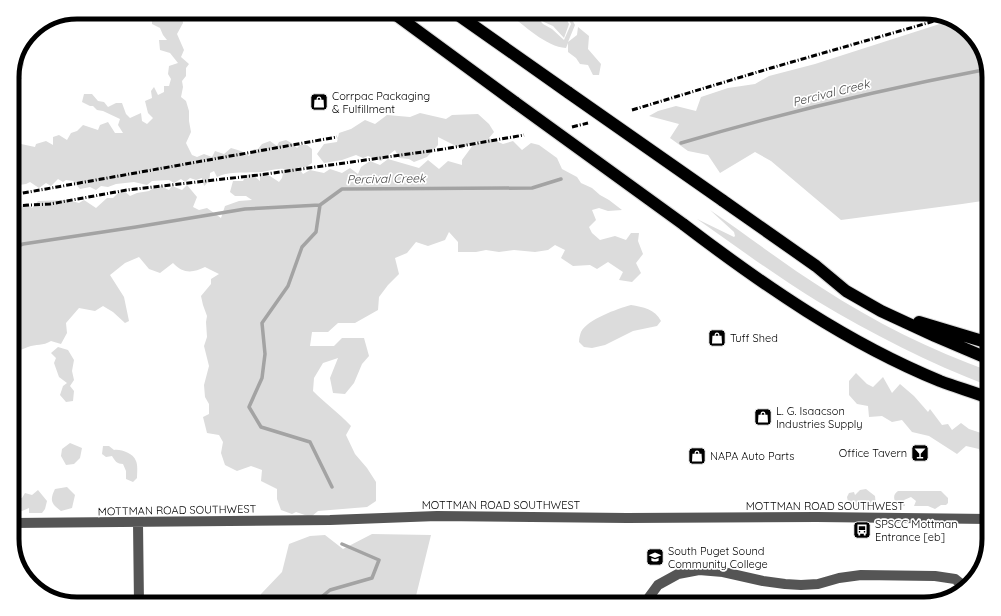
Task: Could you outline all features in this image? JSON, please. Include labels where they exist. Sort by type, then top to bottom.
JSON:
[{"type":"highway","points":[[402,19],[684,224],[740,267],[817,318],[857,341],[940,380],[982,402]]},
{"type":"highway","points":[[464,19],[816,266],[846,291],[881,311],[982,356]]},
{"type":"highway","points":[[881,311],[982,341]]},
{"type":"highway","points":[[940,380],[982,395]]},
{"type":"street","name":"MOTTMAN ROAD SOUTHWEST","points":[[19,523],[330,520],[437,516],[982,519]]},
{"type":"street","points":[[138,522],[139,597]]},
{"type":"street","points":[[649,597],[658,585],[678,574],[699,570],[723,572],[763,581],[801,585],[818,584],[839,578],[861,575],[935,576],[955,579],[961,584]]},
{"type":"shaded area","points":[[149,19],[182,19],[183,23],[177,34],[184,50],[181,57],[189,64],[186,68],[186,76],[182,81],[183,87],[181,97],[186,101],[189,111],[191,132],[186,143],[192,155],[197,157],[204,154],[212,157],[215,151],[224,154],[231,148],[241,151],[249,156],[254,149],[258,149],[262,144],[270,141],[277,146],[279,142],[286,140],[297,148],[300,145],[307,145],[312,149],[312,163],[306,167],[298,167],[303,174],[310,170],[324,173],[330,169],[342,173],[350,168],[358,174],[361,167],[370,161],[380,165],[388,159],[419,168],[428,160],[439,169],[448,161],[462,165],[462,160],[473,145],[482,142],[471,142],[462,149],[438,137],[438,145],[427,157],[414,162],[409,159],[399,158],[395,150],[381,161],[368,156],[363,158],[356,155],[342,160],[324,163],[317,154],[324,144],[337,142],[339,133],[351,129],[365,120],[375,124],[387,115],[410,117],[420,113],[446,119],[452,115],[478,114],[489,124],[494,132],[489,138],[503,144],[513,141],[522,150],[531,143],[539,145],[557,158],[562,169],[577,177],[581,183],[592,188],[622,210],[608,211],[599,208],[592,210],[596,220],[589,227],[592,233],[600,240],[615,236],[626,240],[631,233],[639,233],[638,241],[643,254],[636,263],[641,273],[632,282],[619,280],[623,272],[608,262],[597,269],[590,265],[573,266],[561,258],[565,250],[555,245],[548,250],[535,252],[514,250],[499,252],[486,250],[476,252],[458,252],[458,242],[449,232],[445,240],[428,246],[416,242],[407,253],[395,258],[399,274],[379,297],[378,310],[355,323],[338,323],[328,332],[312,332],[310,346],[334,346],[342,338],[364,338],[369,356],[362,364],[354,383],[345,394],[333,393],[330,378],[338,358],[323,363],[314,378],[313,391],[351,426],[346,435],[355,454],[376,482],[376,501],[367,507],[318,511],[311,517],[296,512],[292,514],[281,510],[277,499],[277,489],[261,481],[262,470],[251,466],[237,471],[225,465],[221,453],[223,442],[219,435],[207,433],[203,417],[209,414],[209,404],[205,397],[204,385],[209,366],[204,346],[207,337],[207,316],[201,296],[211,284],[211,279],[219,274],[205,267],[192,271],[184,271],[173,263],[160,273],[149,269],[139,257],[125,263],[110,275],[124,297],[129,321],[125,323],[113,312],[103,306],[95,311],[79,308],[66,323],[67,333],[61,344],[51,341],[19,351],[19,207],[27,203],[32,208],[38,201],[68,200],[79,203],[84,200],[96,208],[107,198],[113,198],[122,189],[130,196],[149,191],[158,185],[169,190],[172,186],[182,190],[187,185],[197,197],[193,207],[199,210],[207,208],[221,218],[225,206],[239,201],[252,200],[246,196],[235,196],[230,192],[233,181],[243,181],[246,175],[252,174],[260,181],[260,173],[270,176],[279,182],[282,178],[284,169],[262,172],[233,173],[217,177],[214,171],[210,173],[209,180],[204,186],[202,178],[196,180],[190,178],[185,182],[181,179],[174,183],[169,180],[152,181],[147,185],[134,182],[116,184],[108,187],[101,186],[96,190],[90,187],[80,189],[73,181],[66,180],[63,182],[58,179],[51,186],[46,183],[39,188],[30,182],[19,185],[19,145],[21,144],[35,147],[36,144],[46,141],[53,145],[53,137],[59,135],[67,140],[71,133],[77,131],[83,125],[98,130],[100,125],[108,122],[115,133],[123,133],[118,125],[120,119],[82,102],[84,94],[92,94],[98,101],[104,102],[108,107],[116,103],[122,103],[126,114],[130,118],[141,113],[142,121],[147,124],[153,118],[148,113],[145,101],[152,98],[151,91],[154,87],[158,95],[164,92],[164,86],[169,86],[171,79],[168,74],[169,66],[178,63],[170,53],[160,50],[159,40],[167,40],[160,28],[152,24],[152,20]]},
{"type":"shaded area","points":[[516,19],[539,19],[564,40],[571,24],[568,19],[572,19],[575,25],[568,42],[577,35],[578,27],[589,36],[588,49],[601,64],[599,75],[593,75],[588,65],[580,64],[576,58],[568,52],[568,43],[566,48],[558,47],[550,44]]},
{"type":"shaded area","points":[[541,19],[566,19],[569,24],[564,38],[553,26]]},
{"type":"shaded area","points":[[944,22],[959,31],[974,48],[979,58],[982,73],[982,201],[841,220],[771,161],[755,152],[720,173],[708,155],[688,151],[670,138],[679,124],[649,116],[658,111],[676,106],[696,111],[701,97],[728,88],[755,84],[769,76],[815,64]]},
{"type":"shaded area","points":[[23,55],[24,65],[21,71],[22,79],[19,80],[19,73]]},
{"type":"shaded area","points":[[710,210],[808,279],[882,324],[946,354],[982,368],[982,383],[945,368],[901,347],[817,301],[697,219],[734,237],[734,232]]},
{"type":"shaded area","points":[[631,305],[652,311],[661,321],[657,326],[633,331],[605,345],[592,348],[584,347],[579,342],[581,332],[590,323],[611,312]]},
{"type":"shaded area","points":[[58,347],[68,350],[74,360],[72,371],[74,380],[70,386],[74,391],[73,401],[66,402],[60,395],[63,386],[67,383],[59,377],[54,363],[56,358],[51,353]]},
{"type":"shaded area","points":[[856,373],[867,384],[873,387],[883,377],[892,393],[900,384],[914,396],[928,412],[930,409],[942,425],[948,424],[952,430],[961,423],[969,429],[982,434],[982,460],[979,449],[966,446],[957,454],[929,436],[912,432],[902,420],[892,422],[882,416],[869,417],[868,406],[857,404],[849,395],[849,381]]},
{"type":"shaded area","points":[[70,443],[82,448],[80,458],[74,464],[66,465],[61,456],[62,449]]},
{"type":"shaded area","points":[[103,446],[109,446],[114,450],[126,452],[134,458],[137,465],[137,478],[133,482],[126,479],[126,471],[123,464],[116,462],[112,456],[106,457],[102,454]]},
{"type":"shaded area","points":[[67,487],[75,495],[72,508],[61,511],[52,502],[52,497],[55,489]]},
{"type":"shaded area","points":[[866,489],[875,496],[876,506],[871,510],[858,509],[854,503],[848,502],[847,497],[849,493],[854,492],[855,495],[860,490]]},
{"type":"shaded area","points":[[38,490],[47,501],[45,509],[42,513],[29,513],[29,508],[22,511],[19,510],[19,498],[22,498],[25,493],[32,495]]},
{"type":"shaded area","points":[[898,491],[941,491],[948,498],[948,503],[935,509],[928,506],[914,506],[916,501],[911,497],[904,500],[905,506],[897,505],[894,498]]},
{"type":"shaded area","points":[[372,534],[431,535],[416,597],[261,597],[261,594],[282,572],[289,544],[310,536],[325,535],[343,549]]},
{"type":"waterway","name":"Percival Creek","points":[[681,143],[833,102],[982,70]]},
{"type":"waterway","name":"Percival Creek","points":[[332,487],[310,442],[261,427],[249,407],[262,378],[265,354],[262,323],[288,286],[302,247],[316,232],[320,205],[342,189],[532,188],[561,179]]},
{"type":"waterway","points":[[19,245],[245,209],[320,205]]},
{"type":"waterway","name":"Percival Creek","points":[[322,597],[330,590],[372,578],[379,560],[342,544]]},
{"type":"railway","points":[[632,110],[937,20]]},
{"type":"railway","points":[[572,127],[588,123]]},
{"type":"railway","points":[[19,206],[50,204],[127,190],[259,175],[444,149],[524,135]]},
{"type":"railway","points":[[19,194],[337,137]]},
{"type":"place","name":"Corrpac Packaging & Fulfillment","points":[[319,102]]},
{"type":"place","name":"Tuff Shed","points":[[717,338]]},
{"type":"place","name":"L. G. Isaacson Industries Supply","points":[[763,417]]},
{"type":"place","name":"Office Tavern","points":[[920,453]]},
{"type":"place","name":"NAPA Auto Parts","points":[[697,456]]},
{"type":"place","name":"SPSCC Mottman Entrance [eb]","points":[[862,530]]},
{"type":"place","name":"South Puget Sound Community College","points":[[655,557]]}]
